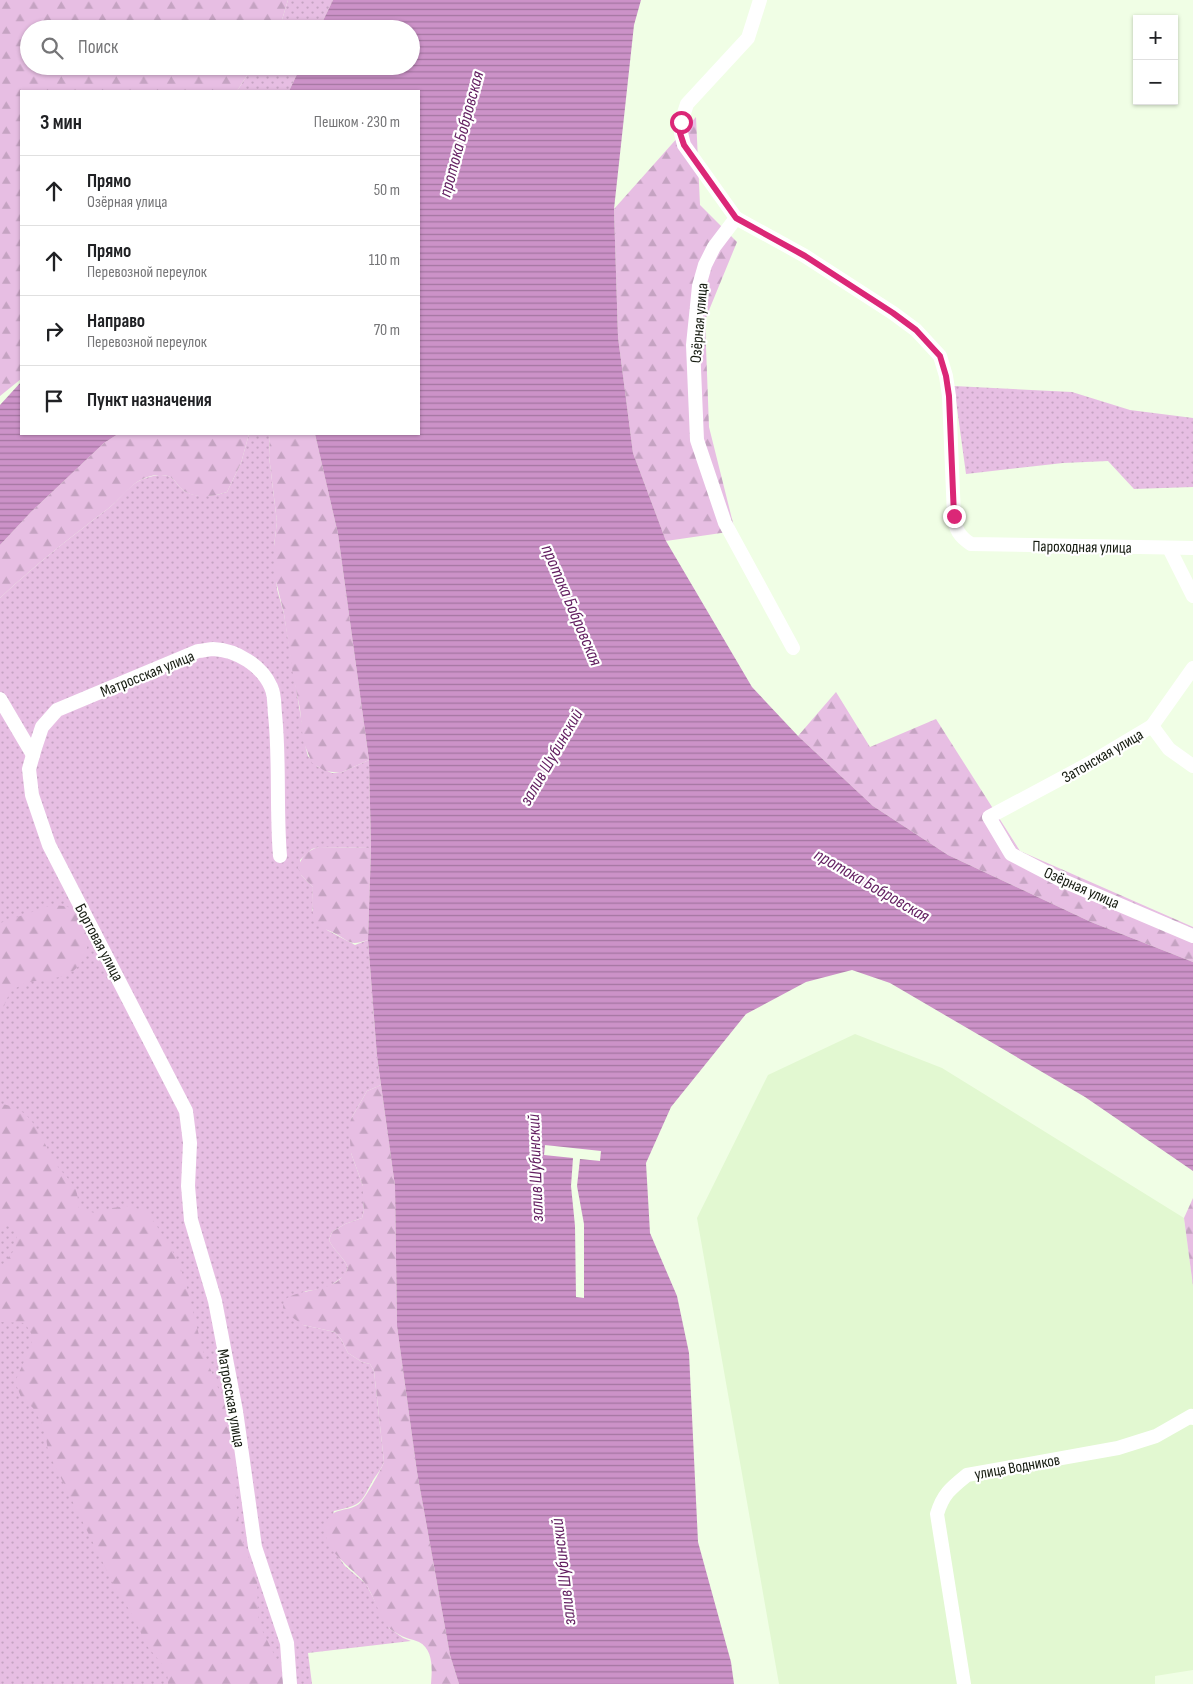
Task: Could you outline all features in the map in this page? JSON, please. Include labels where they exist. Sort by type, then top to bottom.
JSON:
[{"type":"street","points":[[736,218],[684,145],[680,133],[681,122],[687,104],[748,38],[760,0]]},
{"type":"street","name":"Пароходная улица","points":[[736,218],[805,256],[893,313],[916,330],[940,356],[949,396],[954,523],[962,538],[971,544],[1193,548]]},
{"type":"street","name":"Озёрная улица","points":[[736,218],[714,247],[705,265],[699,286],[693,344],[697,440],[725,523],[793,648]]},
{"type":"street","points":[[1170,548],[1193,596]]},
{"type":"street","name":"Матросская улица","points":[[29,768],[42,727],[58,710],[198,651],[213,649],[234,654],[262,670],[272,689],[276,730],[280,856]]},
{"type":"street","name":"Затонская улица","points":[[989,817],[1090,763],[1152,726],[1193,668]]},
{"type":"street","points":[[0,699],[33,755]]},
{"type":"street","points":[[1152,726],[1168,749],[1193,766]]},
{"type":"street","name":"Бортовая улица","points":[[29,768],[32,795],[49,845],[186,1111]]},
{"type":"street","name":"Озёрная улица","points":[[989,817],[1011,854],[1061,880],[1193,936]]},
{"type":"street","name":"Матросская улица","points":[[186,1111],[190,1143],[188,1186],[192,1220],[215,1301],[236,1410],[254,1547],[287,1643],[290,1684]]},
{"type":"street","name":"улица Водников","points":[[964,1684],[937,1514],[941,1501],[950,1488],[967,1475],[1118,1448],[1156,1436],[1192,1417]]},
{"type":"shaded area","points":[[855,1034],[942,1068],[1184,1218],[1193,1286],[1193,1670],[1155,1676],[1155,1684],[779,1684],[697,1218],[768,1075]]},
{"type":"green space","points":[[0,0],[288,0],[282,20],[20,20],[20,75],[247,75],[238,90],[20,90],[20,380],[0,396]]},
{"type":"green space","points":[[288,0],[333,0],[323,20],[282,20]]},
{"type":"green space","points":[[247,75],[297,75],[289,90],[238,90]]},
{"type":"green space","points":[[696,117],[700,205],[737,242],[705,320],[709,427],[735,531],[666,541],[633,453],[618,337],[614,209]]},
{"type":"green space","points":[[954,386],[1072,392],[1130,410],[1193,418],[1193,487],[1134,489],[1108,461],[1063,463],[966,474]]},
{"type":"green space","points":[[116,435],[249,435],[241,463],[227,492],[212,496],[196,496],[182,490],[169,476],[156,475],[142,479],[0,598],[0,545],[31,512],[104,443]]},
{"type":"green space","points":[[249,435],[270,435],[269,456],[277,522],[274,546],[277,589],[284,614],[308,756],[318,767],[332,773],[340,773],[369,760],[371,848],[319,847],[312,849],[300,860],[301,875],[313,887],[312,910],[327,930],[355,945],[368,940],[381,1085],[367,1091],[351,1119],[351,1153],[363,1186],[364,1210],[362,1218],[345,1224],[332,1232],[329,1240],[348,1268],[344,1276],[330,1286],[291,1296],[303,1325],[335,1332],[348,1353],[362,1362],[370,1364],[374,1371],[384,1462],[362,1500],[349,1507],[334,1511],[326,1535],[329,1543],[345,1566],[366,1584],[389,1628],[411,1641],[308,1653],[312,1684],[0,1684],[0,598],[26,574],[109,508],[142,479],[165,475],[172,478],[182,490],[190,494],[201,496],[218,495],[227,492],[241,463]]},
{"type":"green space","points":[[270,435],[315,435],[338,534],[369,760],[340,773],[325,771],[312,763],[303,741],[300,709],[284,614],[274,573],[274,546],[277,522],[269,456]]},
{"type":"green space","points":[[836,692],[870,747],[936,719],[1020,851],[1193,927],[1193,962],[1091,922],[948,855],[873,806],[798,736]]},
{"type":"green space","points":[[319,847],[371,848],[368,940],[353,943],[325,929],[316,921],[313,911],[313,887],[301,875],[298,868],[301,860],[306,855]]},
{"type":"green space","points":[[52,905],[72,908],[82,918],[88,938],[83,959],[68,974],[23,984],[10,992],[4,1006],[0,1007],[0,923]]},
{"type":"green space","points":[[381,1085],[395,1186],[397,1326],[417,1472],[450,1655],[459,1684],[431,1684],[431,1661],[427,1650],[419,1642],[400,1635],[388,1627],[367,1586],[340,1559],[328,1543],[326,1525],[328,1519],[335,1512],[359,1504],[373,1484],[384,1462],[374,1371],[370,1364],[362,1362],[348,1353],[335,1332],[303,1325],[283,1308],[284,1300],[336,1282],[343,1277],[348,1268],[329,1240],[332,1232],[345,1224],[362,1218],[364,1210],[363,1186],[351,1153],[349,1127],[351,1119],[367,1091]]},
{"type":"green space","points":[[0,1104],[20,1110],[33,1123],[55,1163],[75,1188],[79,1209],[95,1213],[129,1206],[145,1211],[173,1252],[186,1284],[203,1351],[223,1400],[233,1431],[236,1501],[240,1533],[257,1581],[258,1616],[286,1684],[168,1684],[167,1670],[147,1646],[133,1616],[114,1585],[48,1452],[41,1422],[33,1408],[21,1397],[15,1382],[33,1337],[25,1323],[0,1322],[0,1268],[15,1249],[17,1234],[6,1224],[0,1225]]},
{"type":"green space","points":[[1193,1198],[1193,1286],[1184,1218]]},
{"type":"water","points":[[333,0],[641,0],[634,25],[614,209],[618,337],[633,453],[666,541],[752,687],[798,736],[873,806],[948,855],[1091,922],[1193,962],[1193,1171],[1085,1097],[890,983],[852,970],[806,982],[746,1014],[671,1107],[646,1163],[650,1233],[677,1296],[689,1353],[698,1542],[731,1662],[734,1684],[459,1684],[450,1655],[417,1472],[397,1326],[395,1186],[377,1056],[368,940],[371,848],[369,760],[338,534],[315,435],[420,435],[420,90],[289,90],[297,75],[420,75],[420,20],[323,20]]},
{"type":"water","points":[[20,383],[20,435],[116,435],[104,443],[31,512],[0,545],[0,405]]},
{"type":"pier","points":[[545,1145],[601,1151],[600,1161],[580,1159],[577,1186],[584,1224],[584,1298],[576,1297],[575,1226],[571,1186],[573,1158],[544,1155]]},
{"type":"route","points":[[681,122],[680,133],[684,145],[736,218],[805,256],[893,313],[916,330],[940,356],[949,396],[954,516]]},
{"type":"water label","name":"протока Бобровская","points":[[461,134]]},
{"type":"water label","name":"протока Бобровская","points":[[572,605]]},
{"type":"water label","name":"залив Шубинский","points":[[551,757]]},
{"type":"water label","name":"протока Бобровская","points":[[872,885]]},
{"type":"water label","name":"залив Шубинский","points":[[535,1168]]},
{"type":"water label","name":"залив Шубинский","points":[[563,1572]]}]
